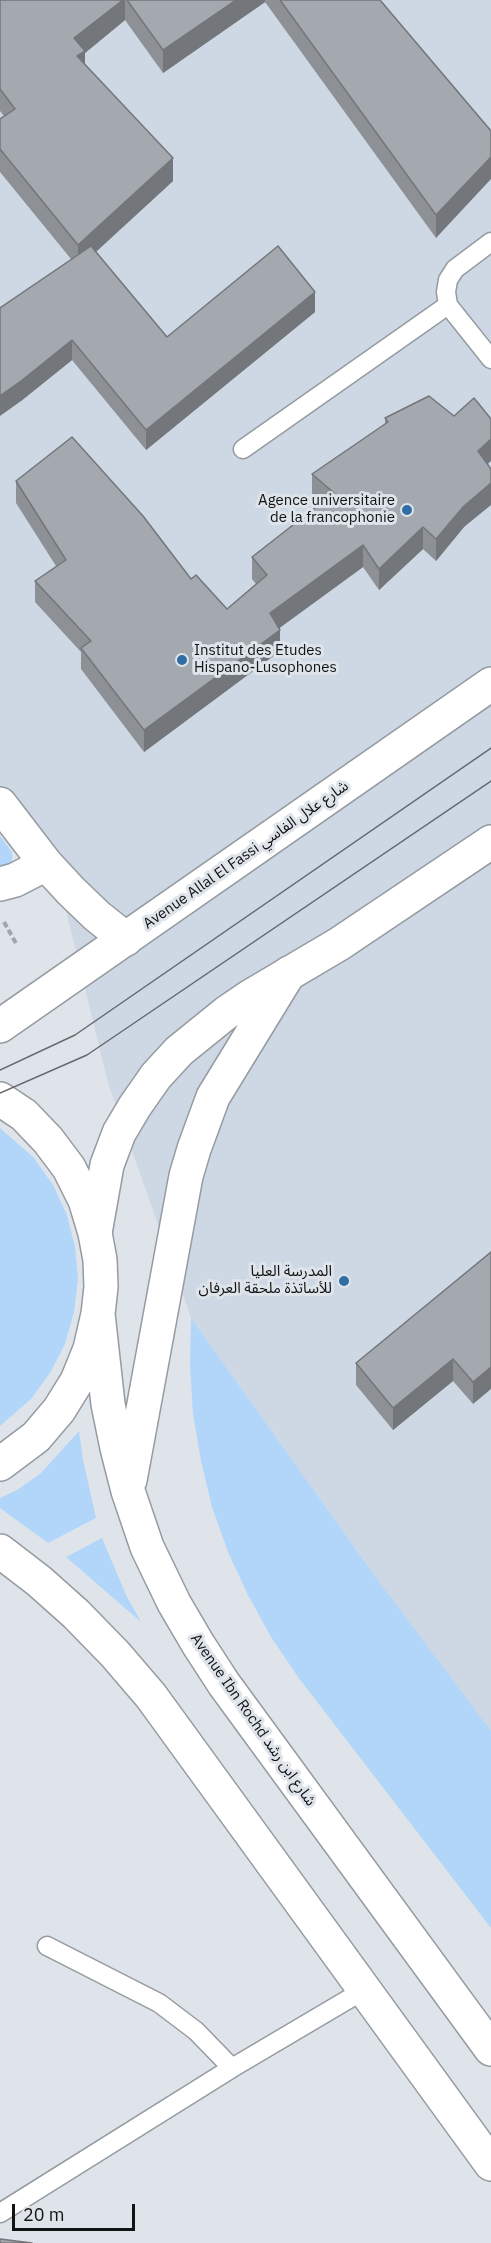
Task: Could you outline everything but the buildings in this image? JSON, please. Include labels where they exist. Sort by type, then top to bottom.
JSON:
[{"type":"main road","name":"Avenue Allal El Fassi شارع علال الفاسي","points":[[0,1026],[491,684]]},
{"type":"main road","points":[[0,804],[46,864],[91,910],[126,939]]},
{"type":"main road","points":[[95,1233],[107,1165],[119,1133],[156,1076],[179,1051],[226,1013],[339,944],[491,842]]},
{"type":"main road","points":[[0,884],[15,880],[46,864]]},
{"type":"main road","points":[[128,1491],[186,1176],[197,1138],[213,1097],[289,973]]},
{"type":"main road","points":[[0,1099],[24,1116],[48,1140],[69,1168],[85,1200],[95,1233],[100,1260],[101,1287],[98,1314],[86,1359],[77,1380],[59,1410],[36,1437],[0,1464]]},
{"type":"main road","name":"Avenue Ibn Rochd شارع ابن رشد","points":[[98,1314],[108,1404],[128,1491],[147,1547],[174,1604],[224,1684],[491,2049]]},
{"type":"main road","points":[[0,1551],[76,1614],[152,1696],[491,2164]]},
{"type":"lane","points":[[491,242],[455,269],[448,280],[446,292],[448,305],[491,359]]},
{"type":"lane","points":[[243,449],[448,305]]},
{"type":"lane","points":[[47,1947],[159,2003],[195,2031],[232,2068]]},
{"type":"lane","points":[[0,2213],[232,2068],[364,1990]]},
{"type":"path","points":[[0,914],[16,945]]},
{"type":"shaded area","points":[[0,0],[491,0],[491,1731],[380,1583],[191,1318],[108,1083],[61,890],[0,804]]},
{"type":"shaded area","points":[[0,836],[12,852],[12,860],[9,867],[0,872]]},
{"type":"shaded area","points":[[0,1128],[34,1158],[53,1185],[67,1215],[75,1247],[78,1279],[74,1312],[65,1344],[50,1373],[31,1399],[0,1426]]},
{"type":"shaded area","points":[[191,1318],[380,1583],[491,1731],[491,1928],[298,1677],[271,1637],[248,1595],[228,1552],[212,1507],[201,1461],[193,1414],[190,1366]]},
{"type":"shaded area","points":[[79,1431],[96,1518],[48,1543],[0,1508],[0,1498],[17,1490],[41,1473]]},
{"type":"shaded area","points":[[102,1538],[126,1595],[141,1622],[66,1557]]},
{"type":"tram line","points":[[0,1070],[75,1035],[491,748]]},
{"type":"tram line","points":[[0,1093],[87,1055],[491,781]]},
{"type":"place","name":"Agence universitaire de la francophonie","points":[[407,510]]},
{"type":"place","name":"Institut des Etudes Hispano-Lusophones","points":[[182,660]]},
{"type":"place","name":"المدرسة العليا للأساتذة ملحقة العرفان","points":[[344,1281]]}]
